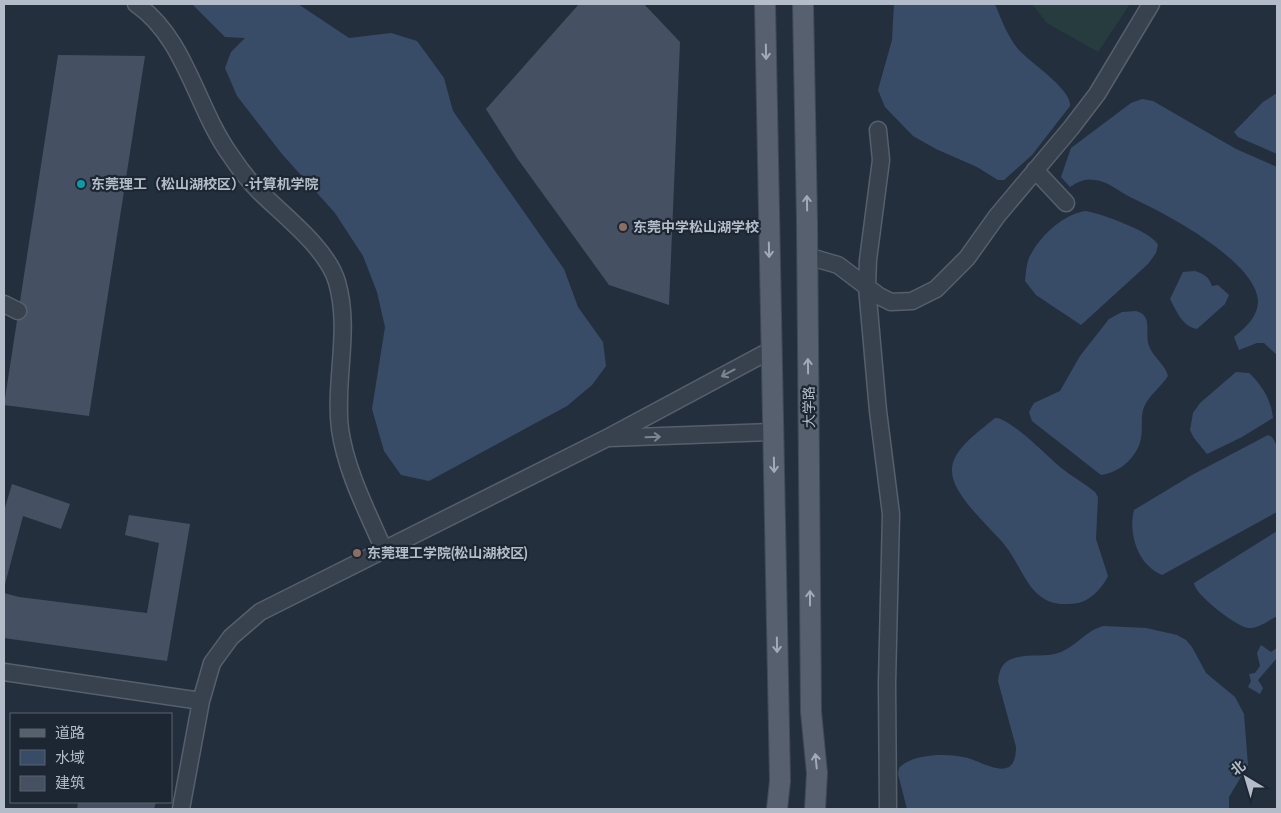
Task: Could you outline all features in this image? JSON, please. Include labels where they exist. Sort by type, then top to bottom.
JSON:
[{"type":"main road","points":[[766,4],[780,781],[777,809]]},
{"type":"main road","name":"大学路","points":[[802,4],[807,256],[811,712],[818,773],[815,809]]},
{"type":"street","points":[[136,4],[152,15],[168,36],[207,114],[230,154],[257,189],[322,254],[337,281],[344,319],[340,429],[349,467],[384,550]]},
{"type":"street","points":[[807,256],[838,265],[891,302],[902,303],[925,296],[936,289],[967,258],[997,216],[1097,94],[1151,4]]},
{"type":"street","points":[[878,130],[881,160],[868,260],[867,287],[878,411],[891,514],[887,693],[888,809]]},
{"type":"street","points":[[1035,170],[1066,203]]},
{"type":"street","points":[[181,809],[201,701],[212,663],[231,637],[260,612],[605,439],[771,350]]},
{"type":"street","points":[[605,439],[773,432]]},
{"type":"street","points":[[4,672],[201,701]]},
{"type":"green space","points":[[1032,4],[1130,4],[1098,52],[1047,23]]},
{"type":"water","points":[[192,4],[298,4],[349,38],[391,33],[417,41],[444,78],[453,111],[564,269],[578,307],[603,342],[606,366],[592,385],[567,406],[429,481],[401,475],[384,451],[372,409],[385,327],[377,292],[363,256],[335,213],[282,154],[237,96],[225,68],[231,52],[245,38],[225,37]]},
{"type":"water","points":[[894,4],[995,4],[1014,44],[1057,84],[1069,99],[1070,106],[1032,155],[1004,180],[998,180],[977,167],[936,149],[913,136],[885,107],[878,90],[892,40]]},
{"type":"water","points":[[1277,93],[1277,154],[1238,137],[1234,132],[1263,102]]},
{"type":"water","points":[[1142,99],[1153,101],[1236,149],[1277,167],[1277,355],[1264,343],[1257,343],[1239,350],[1234,337],[1253,317],[1258,301],[1253,286],[1242,270],[1226,255],[1186,227],[1105,183],[1085,180],[1070,187],[1061,177],[1071,148],[1131,103]]},
{"type":"water","points":[[1085,211],[1102,215],[1137,229],[1147,234],[1158,245],[1156,253],[1148,264],[1081,325],[1036,295],[1025,281],[1029,258],[1045,235],[1068,217]]},
{"type":"water","points":[[1195,271],[1206,276],[1212,286],[1218,285],[1229,295],[1225,304],[1197,329],[1184,322],[1170,299],[1183,272]]},
{"type":"water","points":[[1136,311],[1142,313],[1147,321],[1149,346],[1168,376],[1144,407],[1141,438],[1132,458],[1114,471],[1101,475],[1032,421],[1029,412],[1034,403],[1060,391],[1080,356],[1109,319],[1122,312]]},
{"type":"water","points":[[1236,372],[1249,373],[1258,383],[1268,399],[1273,418],[1242,437],[1207,454],[1190,430],[1193,413],[1200,403]]},
{"type":"water","points":[[995,418],[1009,423],[1060,467],[1095,492],[1098,497],[1096,539],[1108,576],[1096,593],[1083,602],[1062,604],[1049,601],[1040,595],[1025,578],[1004,544],[964,499],[953,479],[953,462],[957,455],[968,441]]},
{"type":"water","points":[[1268,435],[1272,437],[1277,446],[1277,512],[1162,575],[1147,564],[1137,548],[1134,538],[1132,519],[1134,510],[1192,475]]},
{"type":"water","points":[[1277,531],[1277,616],[1253,628],[1243,627],[1227,617],[1201,595],[1194,583]]},
{"type":"water","points":[[1104,626],[1146,628],[1177,635],[1186,640],[1192,647],[1206,673],[1235,697],[1244,714],[1248,765],[1229,797],[1229,809],[907,809],[898,774],[899,768],[905,763],[920,757],[947,755],[963,757],[988,766],[1004,769],[1010,766],[1015,759],[1016,747],[998,681],[999,674],[1005,663],[1017,657],[1061,652],[1092,631]]},
{"type":"water","points":[[1261,645],[1271,652],[1277,648],[1277,658],[1258,680],[1263,688],[1260,694],[1248,687],[1251,681],[1249,674],[1255,673],[1260,666],[1257,653]]},
{"type":"building","points":[[579,4],[644,4],[680,42],[669,305],[609,285],[517,158],[486,109]]},
{"type":"building","name":"东莞理工（松山湖校区）-计算机学院","points":[[58,55],[145,56],[89,416],[4,405]]},
{"type":"building","points":[[12,484],[70,504],[61,529],[23,516],[4,588],[4,511]]},
{"type":"building","points":[[129,515],[190,524],[167,661],[4,638],[4,593],[19,597],[147,613],[159,543],[125,535]]},
{"type":"building","points":[[78,803],[156,803],[154,809],[77,809]]},
{"type":"place","name":"东莞理工（松山湖校区）-计算机学院","points":[[81,184]]},
{"type":"place","name":"东莞中学松山湖学校","points":[[623,227]]},
{"type":"place","name":"东莞理工学院(松山湖校区)","points":[[357,553]]}]
